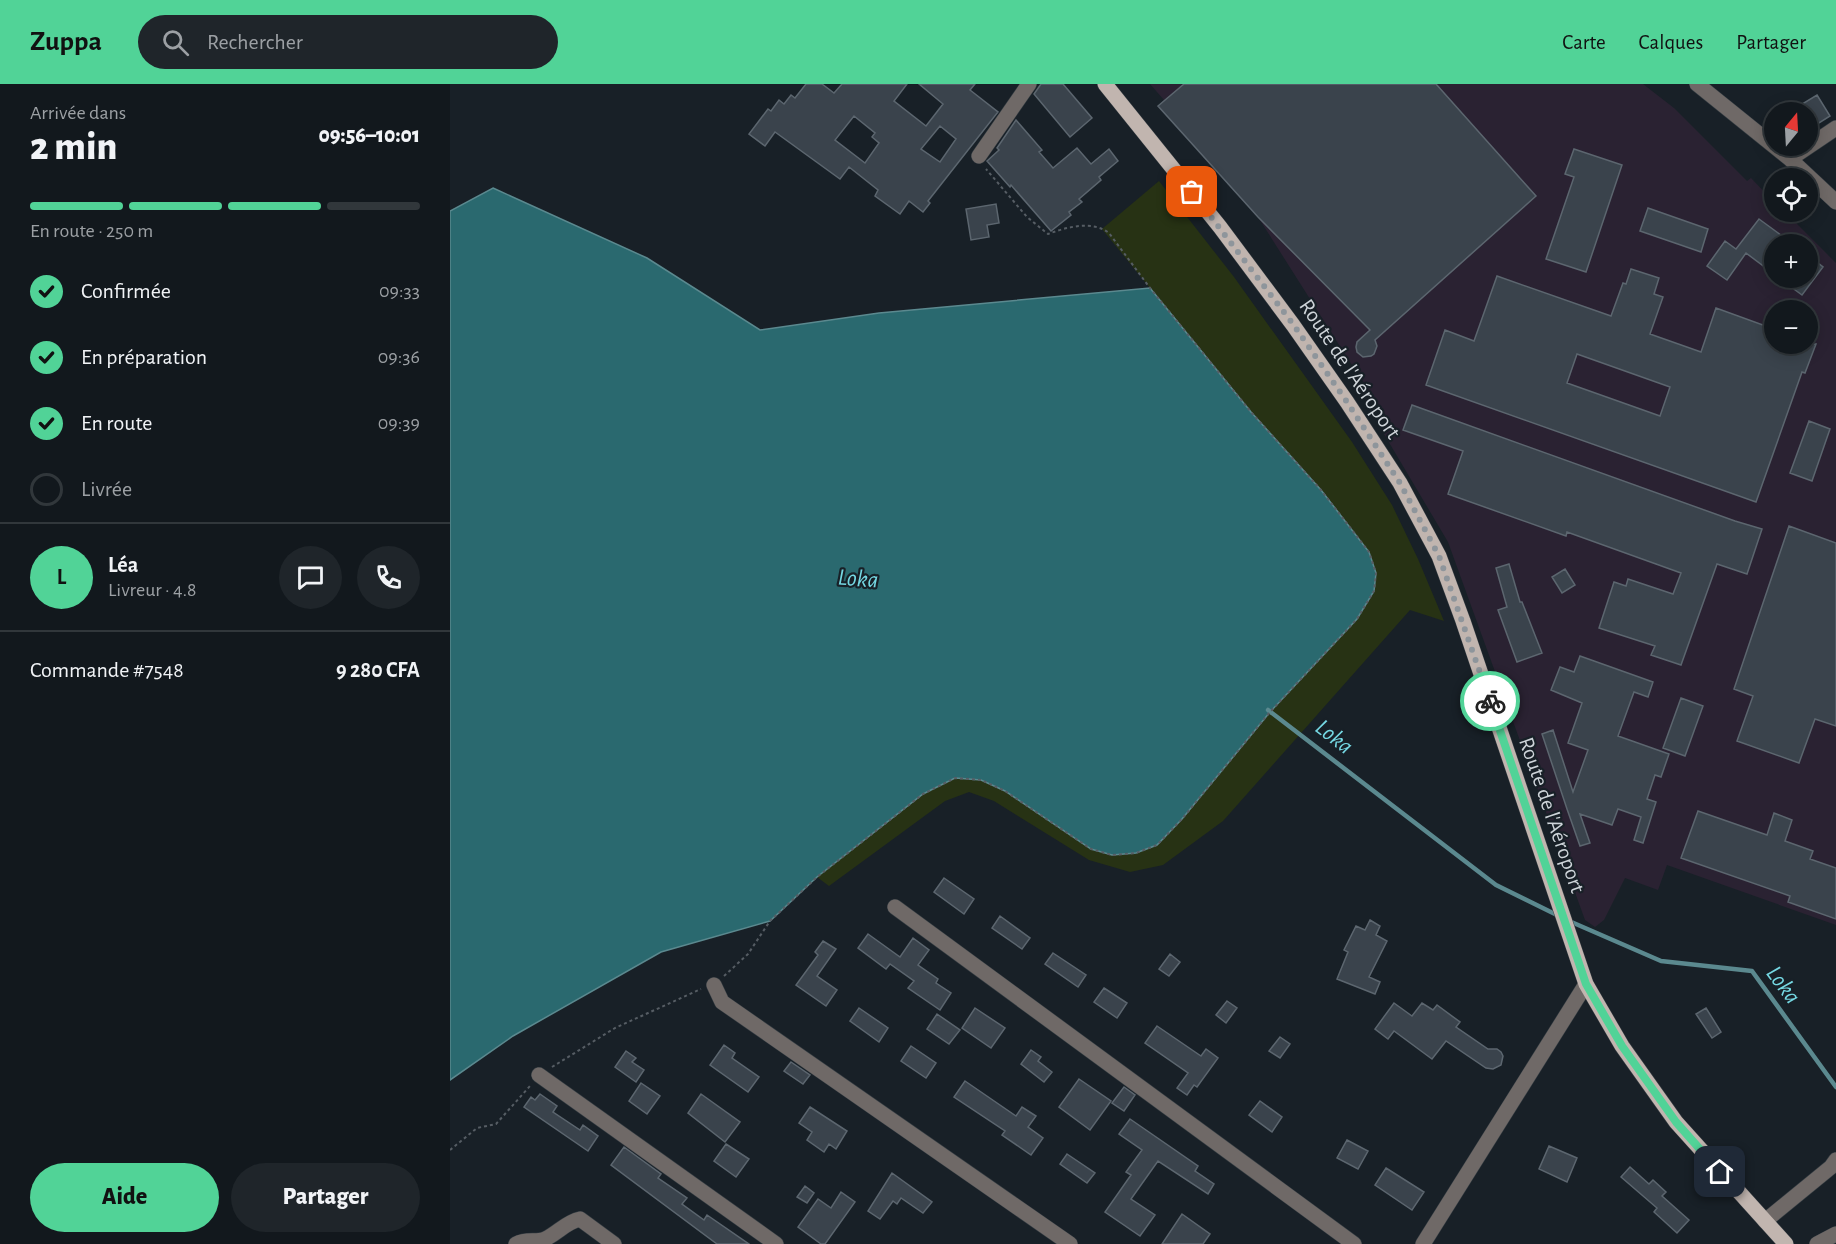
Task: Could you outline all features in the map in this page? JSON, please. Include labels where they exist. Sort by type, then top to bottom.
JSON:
[{"type":"main road","name":"Route de l'Aéroport","points":[[1105,84],[1214,218],[1293,324],[1400,483],[1434,546],[1463,621],[1586,984],[1622,1046],[1676,1122],[1786,1244]]},
{"type":"street","points":[[979,156],[1029,84]]},
{"type":"street","points":[[1697,84],[1790,159],[1836,202]]},
{"type":"street","points":[[1790,159],[1836,128]]},
{"type":"street","points":[[895,907],[1354,1244]]},
{"type":"street","points":[[1423,1244],[1586,984]]},
{"type":"street","points":[[714,985],[722,1002],[1070,1244]]},
{"type":"street","points":[[539,1075],[776,1244]]},
{"type":"street","points":[[1765,1221],[1831,1167],[1836,1160]]},
{"type":"street","points":[[516,1244],[524,1240],[544,1240],[572,1221],[580,1219],[614,1244]]},
{"type":"street","points":[[1817,1244],[1836,1234]]},
{"type":"path","points":[[450,1150],[477,1128],[496,1124],[539,1075],[615,1028],[714,985],[748,954],[770,921],[816,877],[923,794],[955,778],[981,780],[1005,791],[1091,849],[1112,855],[1136,853],[1156,845],[1182,819],[1270,712],[1357,619],[1374,591],[1376,573],[1369,552],[1321,490],[1251,412],[1109,234],[1101,227],[1071,226],[1048,234],[1027,217],[987,172],[979,156]]},
{"type":"shaded area","points":[[1150,84],[1643,84],[1674,108],[1747,181],[1751,178],[1764,192],[1764,222],[1795,222],[1807,234],[1764,234],[1764,288],[1818,288],[1818,245],[1836,263],[1836,925],[1667,865],[1658,890],[1625,878],[1604,920],[1595,927],[1585,920],[1448,542],[1384,434],[1393,426],[1258,217],[1158,106],[1164,100]]},
{"type":"green space","points":[[1159,181],[1234,277],[1352,442],[1392,505],[1444,621],[1410,610],[1223,821],[1163,865],[1130,872],[1089,860],[994,801],[969,792],[945,801],[829,886],[817,877],[923,794],[955,778],[981,780],[1005,791],[1091,849],[1182,819],[1270,712],[1357,619],[1374,592],[1376,573],[1369,552],[1321,490],[1251,412],[1102,229]]},
{"type":"water","points":[[493,188],[647,258],[760,330],[879,313],[1150,288],[1251,412],[1321,490],[1369,552],[1376,573],[1374,591],[1357,619],[1270,712],[1182,819],[1157,845],[1136,853],[1112,855],[1091,849],[1005,791],[981,780],[955,778],[923,794],[817,877],[770,921],[661,952],[513,1036],[450,1080],[450,211]]},
{"type":"building","points":[[806,84],[822,84],[834,93],[842,84],[907,84],[894,101],[926,126],[943,104],[919,84],[975,84],[970,90],[998,112],[928,201],[930,203],[923,212],[909,201],[900,214],[875,196],[878,190],[849,167],[840,179],[775,132],[765,146],[749,134],[768,109],[771,111],[779,100],[784,104],[791,95],[795,98]],"holes":[[[854,116],[875,133],[872,137],[879,143],[865,163],[835,140]],[[940,126],[956,139],[940,162],[921,149]]]},
{"type":"building","points":[[1041,84],[1063,84],[1092,118],[1070,137],[1034,94]]},
{"type":"building","points":[[1184,84],[1436,84],[1536,196],[1375,340],[1377,346],[1374,354],[1363,357],[1357,352],[1357,342],[1370,330],[1258,217],[1158,106]]},
{"type":"building","points":[[1817,95],[1830,116],[1818,124],[1818,102],[1805,102]]},
{"type":"building","points":[[1016,120],[1042,150],[1039,152],[1053,168],[1077,148],[1091,164],[1109,149],[1118,161],[1079,199],[1082,202],[1069,212],[1071,215],[1051,231],[987,161],[999,150],[997,148]]},
{"type":"building","points":[[1574,149],[1622,165],[1586,272],[1546,259],[1574,177],[1565,174]]},
{"type":"building","points":[[996,204],[999,223],[987,225],[989,237],[971,240],[966,209]]},
{"type":"building","points":[[1648,208],[1708,229],[1701,252],[1640,231]]},
{"type":"building","points":[[1759,219],[1779,234],[1764,234],[1764,266],[1746,253],[1727,280],[1707,266],[1725,241],[1736,249]]},
{"type":"building","points":[[1818,263],[1823,267],[1818,274]]},
{"type":"building","points":[[1631,269],[1659,278],[1654,294],[1663,297],[1650,334],[1701,352],[1716,308],[1764,325],[1764,354],[1812,354],[1805,373],[1802,372],[1756,502],[1426,385],[1445,330],[1474,341],[1497,276],[1611,316],[1623,283],[1626,284]],"holes":[[[1577,354],[1670,387],[1660,416],[1567,383]]]},
{"type":"building","points":[[1793,288],[1807,288],[1802,295]]},
{"type":"building","points":[[1412,405],[1762,529],[1747,574],[1717,564],[1681,665],[1651,655],[1655,646],[1599,628],[1614,582],[1626,586],[1628,579],[1673,594],[1681,573],[1567,532],[1566,536],[1448,494],[1463,451],[1403,430]]},
{"type":"building","points":[[1809,421],[1830,429],[1812,481],[1790,473]]},
{"type":"building","points":[[1789,526],[1836,543],[1836,726],[1815,719],[1799,763],[1737,741],[1753,696],[1734,689]]},
{"type":"building","points":[[1509,564],[1520,602],[1522,602],[1542,653],[1517,662],[1498,610],[1507,607],[1496,568]]},
{"type":"building","points":[[1565,569],[1575,585],[1562,593],[1552,577]]},
{"type":"building","points":[[1580,656],[1653,682],[1648,697],[1634,692],[1618,736],[1669,754],[1661,777],[1655,775],[1647,799],[1656,802],[1643,843],[1634,840],[1641,817],[1618,809],[1612,825],[1580,814],[1590,843],[1580,846],[1567,809],[1542,734],[1553,730],[1573,792],[1588,750],[1568,743],[1582,703],[1551,690],[1560,667],[1574,672]]},
{"type":"building","points":[[1681,698],[1703,706],[1685,756],[1663,748]]},
{"type":"building","points":[[1698,811],[1767,835],[1774,813],[1792,820],[1785,841],[1813,851],[1810,859],[1836,868],[1836,919],[1788,902],[1790,896],[1681,858]]},
{"type":"building","points":[[944,878],[974,899],[964,914],[934,892]]},
{"type":"building","points":[[1000,916],[1030,938],[1022,949],[992,928]]},
{"type":"building","points":[[1370,920],[1380,926],[1376,935],[1387,941],[1369,977],[1380,982],[1375,994],[1337,979],[1348,952],[1344,950],[1356,926],[1365,930]]},
{"type":"building","points":[[868,934],[900,957],[913,938],[929,950],[918,965],[938,979],[936,983],[951,993],[940,1010],[908,988],[914,981],[890,964],[886,969],[858,948]]},
{"type":"building","points":[[823,941],[836,949],[817,976],[837,990],[826,1006],[796,985],[818,955],[815,952]]},
{"type":"building","points":[[1053,953],[1086,975],[1078,987],[1045,964]]},
{"type":"building","points":[[1170,954],[1180,962],[1169,976],[1159,969]]},
{"type":"building","points":[[1104,988],[1127,1003],[1117,1018],[1094,1002]]},
{"type":"building","points":[[1227,1001],[1237,1008],[1226,1023],[1216,1015]]},
{"type":"building","points":[[1394,1003],[1412,1016],[1422,1003],[1433,1010],[1437,1005],[1460,1022],[1456,1027],[1488,1049],[1497,1049],[1501,1052],[1503,1056],[1501,1065],[1493,1069],[1486,1068],[1446,1041],[1432,1059],[1394,1031],[1388,1039],[1375,1029]]},
{"type":"building","points":[[859,1008],[888,1028],[879,1042],[850,1021]]},
{"type":"building","points":[[975,1008],[1005,1028],[991,1048],[962,1028]]},
{"type":"building","points":[[1706,1008],[1721,1032],[1712,1038],[1696,1014]]},
{"type":"building","points":[[937,1014],[960,1030],[949,1044],[927,1029]]},
{"type":"building","points":[[1157,1026],[1201,1056],[1206,1049],[1218,1058],[1197,1087],[1194,1085],[1187,1095],[1177,1088],[1188,1073],[1145,1043]]},
{"type":"building","points":[[1280,1037],[1290,1044],[1280,1058],[1269,1051]]},
{"type":"building","points":[[724,1045],[735,1053],[732,1058],[759,1077],[748,1092],[710,1065]]},
{"type":"building","points":[[911,1046],[936,1063],[926,1078],[901,1061]]},
{"type":"building","points":[[1031,1050],[1041,1057],[1038,1061],[1052,1072],[1044,1082],[1021,1064]]},
{"type":"building","points":[[626,1051],[636,1058],[632,1062],[644,1070],[636,1082],[615,1067]]},
{"type":"building","points":[[791,1062],[810,1075],[803,1084],[784,1071]]},
{"type":"building","points":[[1079,1079],[1111,1101],[1090,1130],[1059,1107]]},
{"type":"building","points":[[965,1081],[1016,1116],[1022,1107],[1036,1116],[1028,1127],[1043,1138],[1031,1155],[1002,1135],[1005,1131],[954,1097]]},
{"type":"building","points":[[641,1083],[660,1096],[647,1114],[629,1101]]},
{"type":"building","points":[[1124,1087],[1135,1095],[1124,1111],[1112,1103]]},
{"type":"building","points":[[540,1094],[557,1106],[553,1112],[580,1130],[583,1125],[598,1136],[588,1151],[524,1107],[531,1097],[535,1100]]},
{"type":"building","points":[[701,1094],[740,1122],[725,1142],[688,1113]]},
{"type":"building","points":[[1260,1101],[1282,1117],[1272,1132],[1249,1115]]},
{"type":"building","points":[[810,1107],[847,1131],[836,1149],[829,1144],[824,1152],[807,1140],[812,1132],[799,1123]]},
{"type":"building","points":[[1130,1119],[1198,1166],[1195,1171],[1214,1184],[1208,1194],[1158,1161],[1131,1199],[1155,1215],[1140,1236],[1105,1212],[1131,1175],[1126,1172],[1142,1150],[1119,1134]]},
{"type":"building","points":[[1347,1140],[1368,1151],[1358,1169],[1337,1158]]},
{"type":"building","points":[[726,1144],[749,1159],[736,1177],[714,1161]]},
{"type":"building","points":[[1549,1146],[1577,1158],[1567,1182],[1539,1169]]},
{"type":"building","points":[[624,1147],[661,1174],[658,1178],[687,1198],[682,1204],[704,1220],[707,1215],[749,1244],[717,1244],[611,1165]]},
{"type":"building","points":[[1067,1154],[1095,1173],[1087,1183],[1060,1164]]},
{"type":"building","points":[[1630,1167],[1649,1184],[1653,1180],[1666,1192],[1662,1196],[1689,1220],[1677,1233],[1654,1212],[1657,1208],[1621,1177]]},
{"type":"building","points":[[1386,1168],[1424,1192],[1412,1210],[1375,1185]]},
{"type":"building","points":[[892,1173],[932,1202],[923,1213],[901,1198],[897,1204],[893,1201],[880,1219],[868,1211]]},
{"type":"building","points":[[805,1186],[814,1193],[807,1203],[797,1197]]},
{"type":"building","points":[[841,1192],[855,1202],[825,1244],[821,1244],[798,1227],[818,1199],[831,1208]]},
{"type":"building","points":[[1182,1214],[1210,1234],[1203,1244],[1162,1244]]},
{"type":"waterway","name":"Loka","points":[[1268,710],[1496,885],[1559,916]]},
{"type":"waterway","name":"Loka","points":[[1569,921],[1661,961],[1752,971],[1836,1087]]},
{"type":"way so far","points":[[1192,192],[1293,324],[1400,483],[1439,556],[1490,701]]},
{"type":"route","points":[[1490,701],[1586,984],[1622,1046],[1676,1122],[1720,1172]]}]
